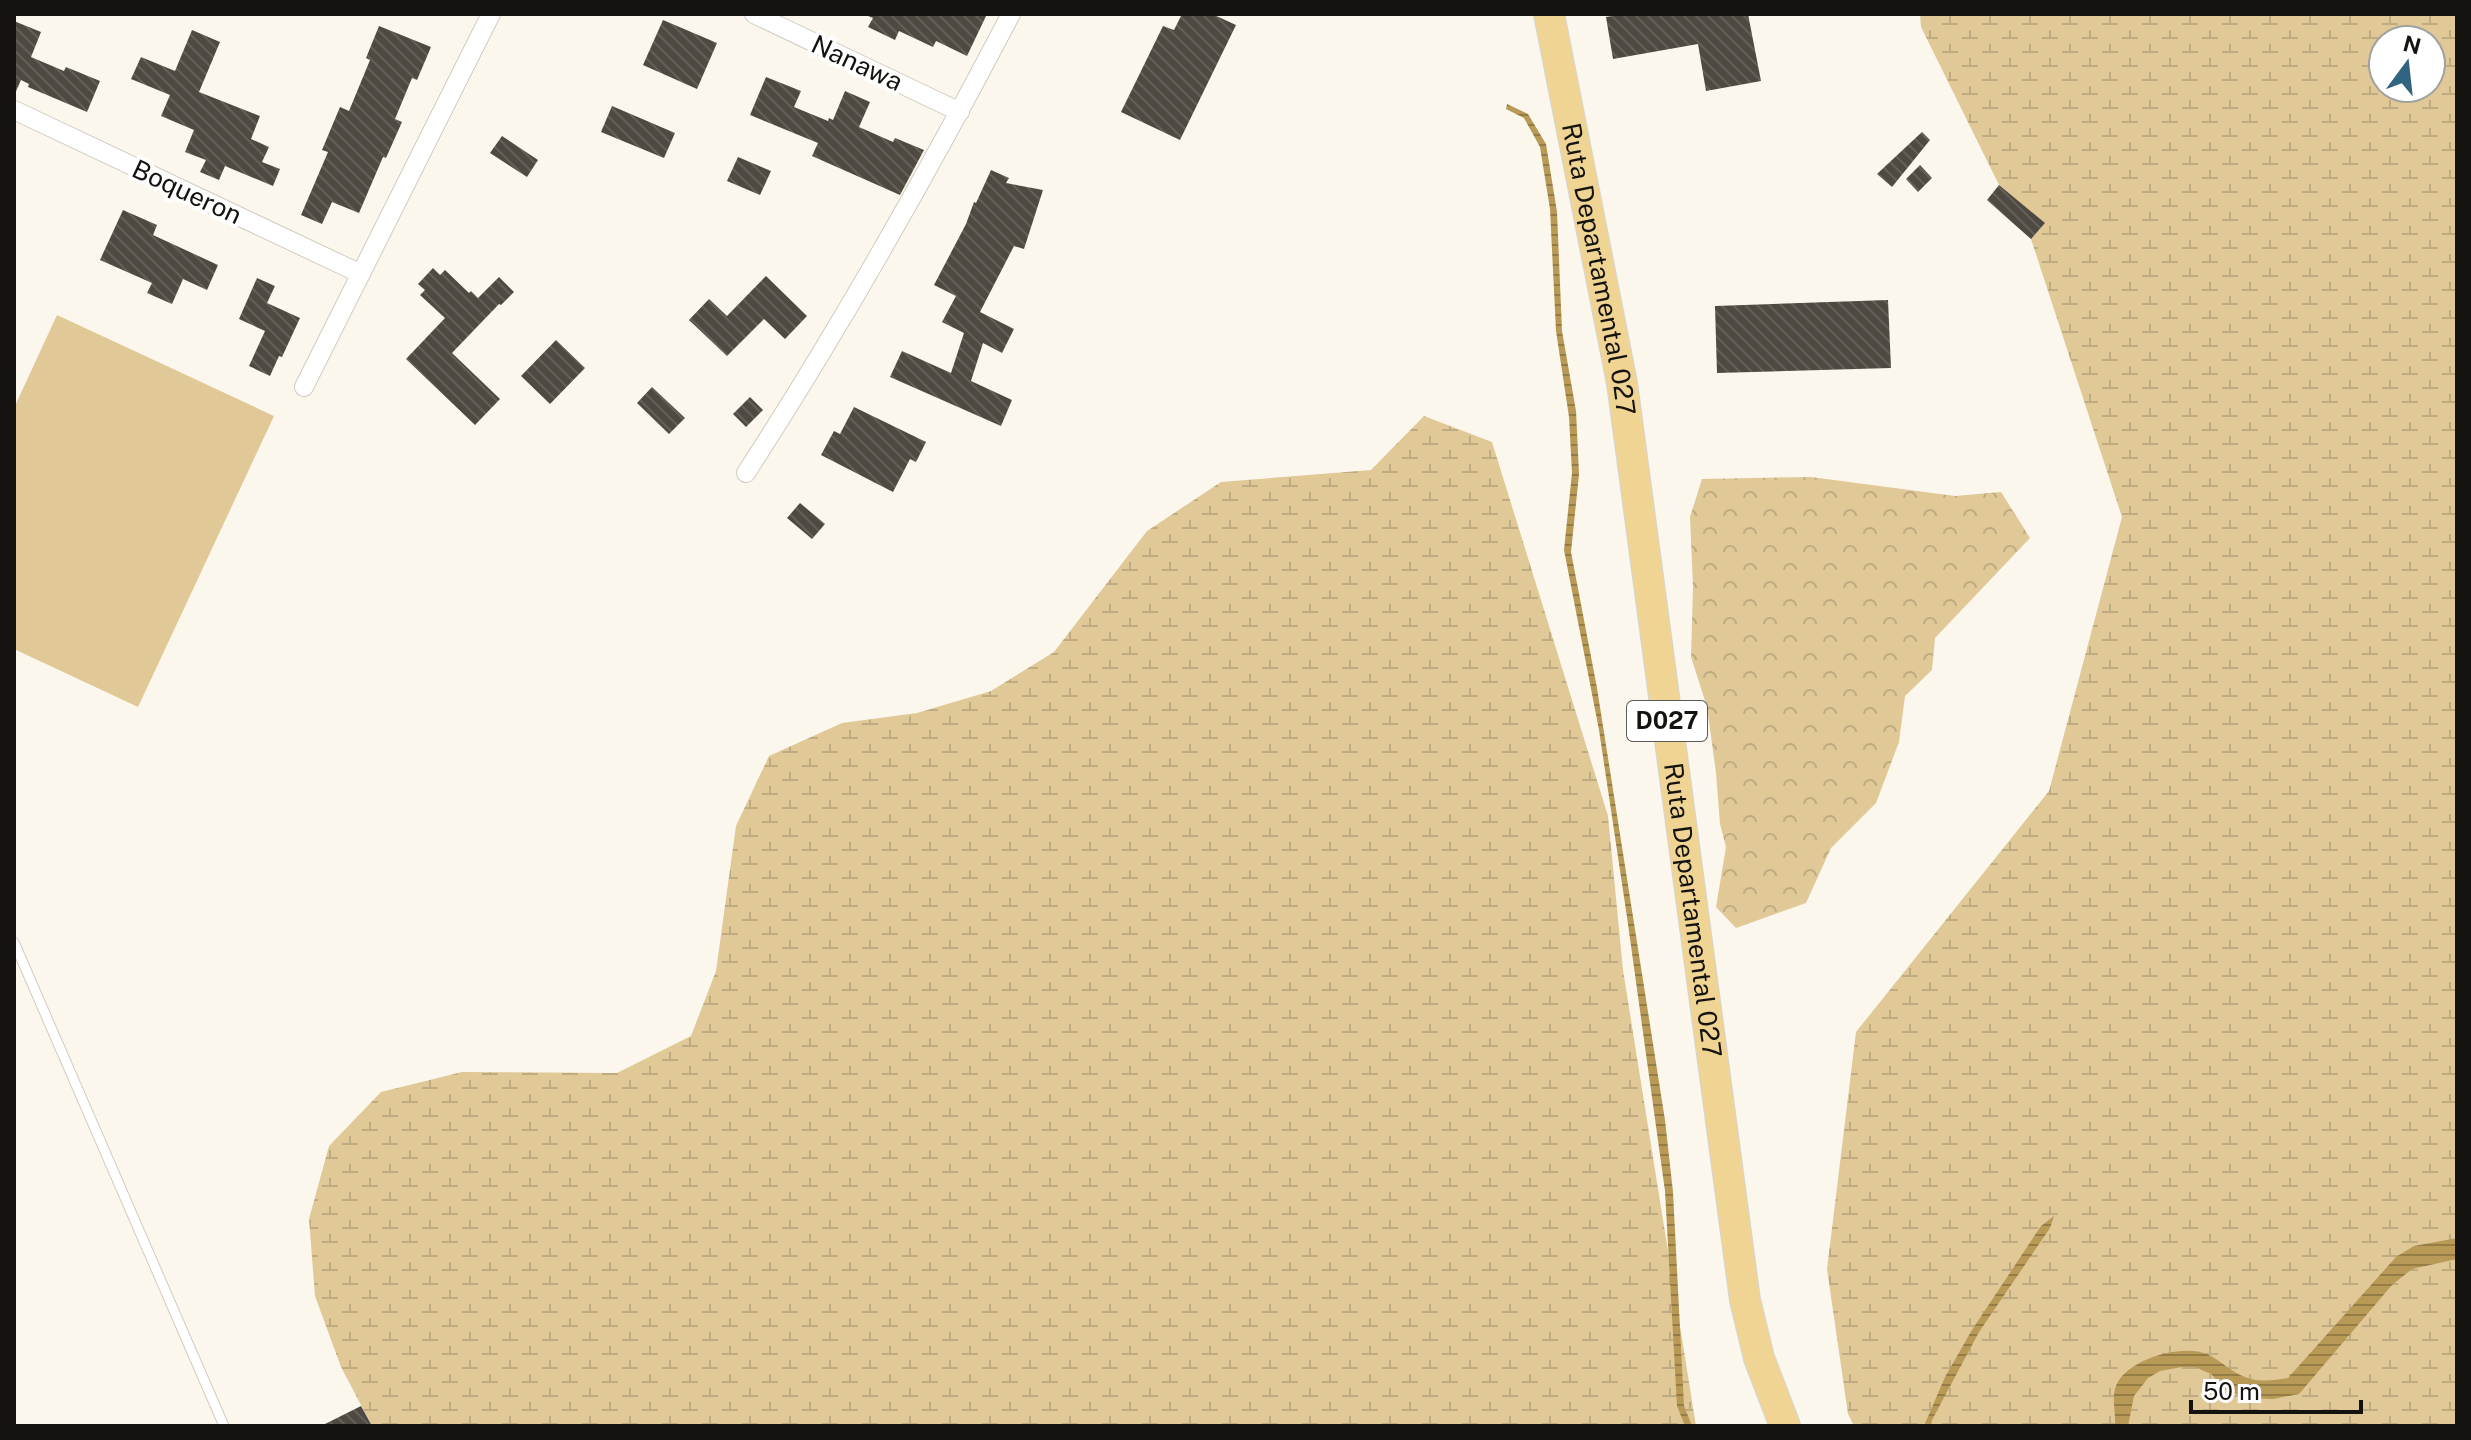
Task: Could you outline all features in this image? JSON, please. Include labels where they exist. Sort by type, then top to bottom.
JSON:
[{"type":"main road","name":"Ruta Departamental 027","points":[[1549,14],[1622,383],[1745,1300],[1759,1358],[1785,1426]]},
{"type":"street","points":[[304,387],[491,14]]},
{"type":"street","name":"Nanawa","points":[[754,14],[960,112]]},
{"type":"street","points":[[746,473],[848,311],[960,112],[1011,14]]},
{"type":"street","name":"Boqueron","points":[[14,110],[361,274]]},
{"type":"lane","points":[[14,942],[224,1426]]},
{"type":"green space","points":[[1920,14],[2457,14],[2457,1426],[1854,1426],[1848,1414],[1827,1269],[1856,1032],[2049,791],[2122,517],[2031,239],[1999,211],[1999,185],[1921,27]]},
{"type":"green space","points":[[57,315],[274,416],[138,707],[14,649],[14,408]]},
{"type":"green space","points":[[1424,416],[1492,442],[1608,816],[1623,970],[1696,1426],[372,1426],[341,1367],[315,1296],[309,1219],[329,1146],[381,1092],[462,1072],[617,1073],[691,1036],[716,971],[736,826],[769,756],[842,723],[917,713],[991,691],[1054,652],[1147,531],[1221,482],[1371,470]]},
{"type":"green space","points":[[1811,477],[1955,496],[2001,492],[2030,538],[1935,638],[1932,670],[1905,696],[1899,742],[1876,803],[1831,848],[1806,903],[1736,928],[1716,907],[1726,847],[1720,824],[1707,707],[1691,657],[1693,587],[1690,517],[1702,479]]},
{"type":"shaded area","points":[[1507,104],[1528,114],[1546,144],[1557,212],[1562,331],[1576,411],[1579,474],[1571,552],[1597,688],[1665,1120],[1673,1192],[1684,1406],[1692,1426],[1685,1426],[1677,1406],[1665,1191],[1599,730],[1564,550],[1572,473],[1569,417],[1556,331],[1550,209],[1540,147],[1524,118],[1506,109]]},
{"type":"shaded area","points":[[2054,1216],[2050,1228],[1979,1332],[1931,1426],[1924,1426],[1945,1377],[1972,1330],[2041,1226]]},
{"type":"shaded area","points":[[2457,1238],[2457,1259],[2412,1269],[2392,1285],[2299,1394],[2273,1399],[2248,1398],[2227,1391],[2211,1374],[2195,1367],[2182,1367],[2160,1371],[2148,1378],[2134,1396],[2128,1426],[2115,1426],[2115,1389],[2120,1379],[2141,1362],[2169,1353],[2196,1351],[2251,1379],[2288,1378],[2396,1257],[2414,1246]]},
{"type":"building","points":[[863,14],[987,14],[967,56],[936,41],[933,47],[899,31],[895,40],[868,27],[873,18]]},
{"type":"building","points":[[1182,14],[1212,14],[1236,25],[1180,140],[1121,112],[1163,26],[1174,30]]},
{"type":"building","points":[[1625,14],[1748,14],[1761,81],[1706,91],[1698,44],[1613,59],[1606,17]]},
{"type":"building","points":[[663,20],[717,43],[697,89],[643,65]]},
{"type":"building","points":[[14,21],[41,32],[31,57],[100,81],[87,112],[28,87],[29,84],[21,80],[14,96]]},
{"type":"building","points":[[379,26],[431,47],[417,80],[412,78],[395,119],[402,122],[359,213],[332,202],[322,224],[301,215],[328,152],[322,150],[340,107],[349,111],[370,60],[366,58]]},
{"type":"building","points":[[192,30],[220,42],[199,92],[260,116],[251,139],[269,147],[262,162],[280,169],[273,186],[225,166],[219,180],[200,172],[206,160],[185,152],[194,130],[161,116],[170,95],[131,79],[141,57],[175,71]]},
{"type":"building","points":[[766,77],[801,91],[794,107],[828,121],[829,118],[833,120],[845,91],[870,102],[859,127],[893,142],[895,138],[924,150],[900,195],[812,156],[818,143],[750,115]]},
{"type":"building","points":[[612,106],[675,133],[664,158],[601,132]]},
{"type":"building","points":[[1922,132],[1930,140],[1892,187],[1877,174]]},
{"type":"building","points":[[502,136],[538,160],[527,177],[490,153]]},
{"type":"building","points":[[738,157],[771,171],[760,195],[727,181]]},
{"type":"building","points":[[1920,165],[1932,178],[1918,192],[1906,179]]},
{"type":"building","points":[[991,170],[1009,178],[1006,183],[1043,190],[1024,249],[1014,246],[980,312],[1014,329],[1002,353],[983,343],[971,381],[1012,400],[1001,426],[890,377],[902,351],[951,373],[964,333],[942,322],[956,296],[934,285]]},
{"type":"building","points":[[1999,185],[2045,223],[2031,239],[1987,200]]},
{"type":"building","points":[[123,210],[157,225],[153,235],[218,265],[207,290],[183,279],[172,304],[147,293],[152,283],[100,260]]},
{"type":"building","points":[[433,268],[440,275],[445,270],[478,298],[499,277],[514,292],[452,353],[500,399],[475,425],[406,359],[445,318],[420,295],[425,290],[418,284]]},
{"type":"building","points":[[766,276],[807,316],[785,339],[764,319],[727,356],[689,320],[709,299],[727,316]]},
{"type":"building","points":[[257,278],[275,286],[267,303],[300,318],[270,376],[249,366],[265,331],[239,319]]},
{"type":"building","points":[[1888,300],[1891,368],[1717,373],[1715,306]]},
{"type":"building","points":[[556,340],[585,368],[550,404],[521,376]]},
{"type":"building","points":[[652,387],[685,418],[669,434],[637,403]]},
{"type":"building","points":[[750,397],[763,410],[746,427],[733,414]]},
{"type":"building","points":[[854,407],[926,442],[916,462],[910,459],[893,492],[821,455],[834,431],[840,434]]},
{"type":"building","points":[[800,503],[825,524],[812,539],[787,518]]},
{"type":"building","points":[[361,1406],[372,1426],[321,1426]]}]
